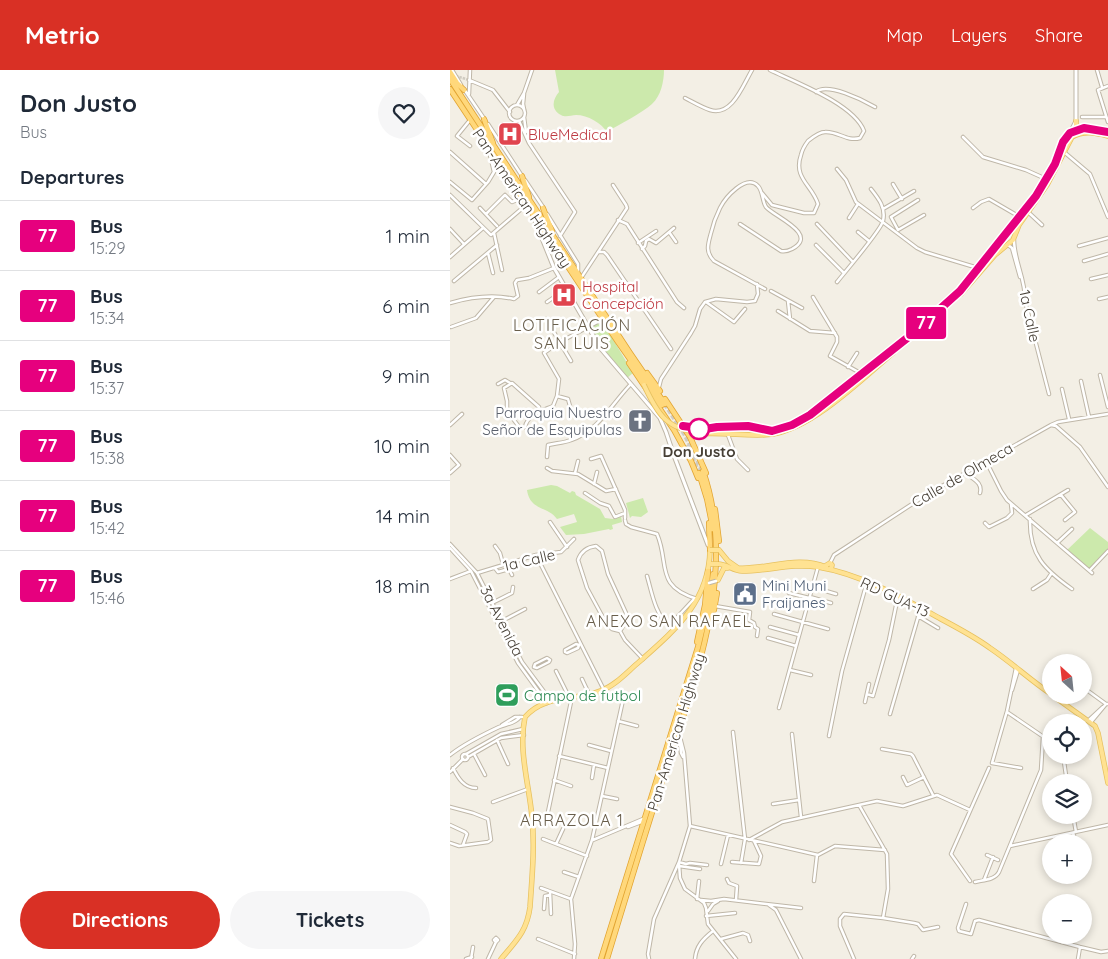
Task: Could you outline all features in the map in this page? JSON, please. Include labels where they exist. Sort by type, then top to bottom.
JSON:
[{"type":"highway","points":[[451,71],[457,83],[464,90]]},
{"type":"highway","name":"Pan-American Highway","points":[[450,80],[495,149],[528,204],[539,227],[580,278],[621,344],[630,353],[664,404],[603,319],[580,278],[558,238],[528,204],[493,158],[450,89]]},
{"type":"highway","points":[[484,119],[495,149]]},
{"type":"highway","points":[[522,176],[528,204]]},
{"type":"highway","points":[[544,208],[558,238]]},
{"type":"highway","points":[[621,344],[644,385],[680,439],[694,468],[707,508],[707,532],[710,550]]},
{"type":"highway","points":[[630,353],[652,379],[690,437],[708,482],[710,500],[717,514],[720,550],[714,606],[705,647],[695,669]]},
{"type":"highway","points":[[674,430],[678,426],[683,426]]},
{"type":"highway","points":[[680,439],[684,441],[690,437]]},
{"type":"highway","name":"Pan-American Highway","points":[[601,959],[672,733],[680,723],[693,682],[711,610],[716,575],[716,538],[710,500],[701,472]]},
{"type":"highway","points":[[707,492],[708,482]]},
{"type":"highway","points":[[700,484],[707,492]]},
{"type":"highway","points":[[707,508],[710,500]]},
{"type":"highway","points":[[695,669],[708,583],[708,571]]},
{"type":"highway","name":"Pan-American Highway","points":[[606,959],[668,762],[686,688],[695,669]]},
{"type":"highway","points":[[680,723],[677,720],[686,688],[693,682]]},
{"type":"highway","points":[[668,762],[675,734],[672,733]]},
{"type":"main road","points":[[1066,146],[1068,139],[1076,129],[1076,122]]},
{"type":"main road","points":[[690,437],[698,433],[759,435],[781,432],[813,416],[839,398],[915,335],[967,288],[991,259],[1008,245],[1019,225],[1047,185],[1062,153],[1063,142],[1070,133],[1076,129],[1084,128],[1108,134]]},
{"type":"main road","points":[[683,426],[696,429],[748,426],[772,431],[792,425],[821,407],[932,317],[960,291],[1020,217],[1072,137],[1093,132],[1108,134]]},
{"type":"main road","points":[[1007,232],[1011,232],[1014,237]]},
{"type":"main road","points":[[1002,240],[1003,244],[1008,245]]},
{"type":"main road","points":[[967,288],[979,272],[979,269]]},
{"type":"main road","points":[[644,385],[656,407],[669,423],[687,432],[712,434]]},
{"type":"main road","points":[[806,424],[813,416]]},
{"type":"main road","points":[[677,417],[696,429]]},
{"type":"main road","points":[[718,434],[748,433],[750,431],[748,426]]},
{"type":"main road","points":[[501,959],[523,932],[529,913],[532,880],[533,822],[528,788],[523,717],[532,710],[549,702],[604,690],[616,682],[643,659],[686,617],[702,587],[711,564],[710,550],[720,550]]},
{"type":"main road","name":"RD GUA-13","points":[[720,550],[728,561],[738,568],[796,562],[819,566]]},
{"type":"main road","points":[[711,564],[719,564]]},
{"type":"main road","name":"RD GUA-13","points":[[719,564],[726,565],[736,571],[795,565],[832,567],[898,596],[991,648],[1042,688]]},
{"type":"main road","points":[[819,566],[832,567]]},
{"type":"main road","points":[[717,580],[724,568],[736,571]]},
{"type":"main road","name":"RD GUA-13","points":[[1065,704],[1080,714]]},
{"type":"main road","points":[[1092,724],[1098,733],[1108,780]]},
{"type":"street","points":[[469,95],[470,70]]},
{"type":"street","points":[[526,136],[522,104],[532,70]]},
{"type":"street","points":[[685,98],[711,110],[722,110],[732,103],[752,70]]},
{"type":"street","points":[[762,193],[772,205],[804,213],[814,213],[818,204],[816,197],[802,179],[799,170],[800,158],[805,145],[817,134],[824,132],[853,140],[860,138],[863,133],[860,124],[844,108],[770,70]]},
{"type":"street","points":[[1070,133],[1076,122],[1076,70]]},
{"type":"street","points":[[1097,70],[1102,88]]},
{"type":"street","points":[[469,80],[493,90],[510,112],[511,118],[519,121],[542,163],[575,212],[558,238]]},
{"type":"street","points":[[1108,86],[1098,90],[1108,122]]},
{"type":"street","points":[[816,92],[821,88],[827,88],[858,97],[875,107]]},
{"type":"street","points":[[464,90],[544,208]]},
{"type":"street","points":[[510,112],[518,104],[524,93]]},
{"type":"street","points":[[515,106],[520,106],[524,109]]},
{"type":"street","points":[[519,121],[524,117]]},
{"type":"street","points":[[1082,117],[1106,117]]},
{"type":"street","points":[[470,120],[457,136],[470,146]]},
{"type":"street","points":[[1076,122],[1084,128]]},
{"type":"street","points":[[963,138],[982,157],[1026,170],[1046,179]]},
{"type":"street","points":[[450,152],[486,185]]},
{"type":"street","points":[[1062,153],[1090,174],[1108,217]]},
{"type":"street","points":[[450,182],[471,200],[486,185],[494,172],[493,158]]},
{"type":"street","points":[[837,169],[846,180],[854,200],[883,223],[925,252],[979,269]]},
{"type":"street","points":[[740,224],[781,251],[791,250],[798,244],[800,239],[795,228],[767,208],[758,185],[748,182],[727,197],[717,214],[707,248],[709,256],[714,261],[766,289]]},
{"type":"street","points":[[893,184],[902,198]]},
{"type":"street","points":[[580,278],[626,206],[613,185]]},
{"type":"street","points":[[837,282],[883,223],[883,209],[880,201],[871,189]]},
{"type":"street","points":[[883,209],[914,191]]},
{"type":"street","points":[[516,200],[519,192]]},
{"type":"street","points":[[450,195],[490,235],[528,204]]},
{"type":"street","points":[[486,214],[505,195],[512,202],[516,200],[528,204]]},
{"type":"street","points":[[888,226],[892,221],[891,217],[918,200]]},
{"type":"street","points":[[973,208],[983,201],[989,200],[1020,217]]},
{"type":"street","points":[[849,218],[858,204]]},
{"type":"street","points":[[480,208],[497,226]]},
{"type":"street","points":[[1028,212],[1042,225]]},
{"type":"street","points":[[892,221],[897,230],[899,230],[924,215]]},
{"type":"street","points":[[618,220],[626,222],[642,250],[677,302],[684,308]]},
{"type":"street","points":[[817,224],[853,262]]},
{"type":"street","points":[[539,227],[554,268],[604,354],[655,412],[662,423],[707,532]]},
{"type":"street","points":[[450,256],[483,228]]},
{"type":"street","points":[[642,250],[647,240],[649,239],[656,243],[674,228]]},
{"type":"street","points":[[450,229],[464,244]]},
{"type":"street","points":[[638,243],[656,231]]},
{"type":"street","points":[[669,232],[676,242]]},
{"type":"street","points":[[858,232],[869,241]]},
{"type":"street","points":[[494,233],[502,270]]},
{"type":"street","name":"1a Calle","points":[[1014,237],[1014,248],[1026,292],[1025,301],[1049,394]]},
{"type":"street","points":[[1079,246],[1108,238]]},
{"type":"street","points":[[454,281],[497,245]]},
{"type":"street","points":[[816,245],[844,273]]},
{"type":"street","name":"1a Calle","points":[[1008,245],[1012,248],[1020,277]]},
{"type":"street","points":[[598,252],[604,252],[608,255],[670,349]]},
{"type":"street","points":[[488,253],[493,273]]},
{"type":"street","points":[[1084,260],[1108,254]]},
{"type":"street","points":[[450,303],[468,298],[495,296],[516,298],[518,296],[517,280],[529,278],[554,268]]},
{"type":"street","points":[[1091,279],[1108,275]]},
{"type":"street","points":[[539,292],[559,277]]},
{"type":"street","points":[[659,390],[663,376],[691,333],[700,309],[706,302],[716,299],[752,302],[758,298],[757,284]]},
{"type":"street","points":[[547,302],[566,289]]},
{"type":"street","points":[[772,291],[802,308]]},
{"type":"street","points":[[451,326],[476,318],[495,296]]},
{"type":"street","points":[[813,297],[835,332],[837,342],[830,356],[862,374]]},
{"type":"street","points":[[1099,300],[1108,297]]},
{"type":"street","points":[[788,301],[790,319]]},
{"type":"street","points":[[706,302],[734,322],[745,309]]},
{"type":"street","points":[[778,312],[810,331],[835,332]]},
{"type":"street","points":[[546,319],[571,361]]},
{"type":"street","points":[[510,383],[504,388],[507,401],[506,410],[518,427],[525,427],[527,420],[540,411],[553,406],[557,396],[559,379],[544,353],[560,342],[603,319]]},
{"type":"street","points":[[848,366],[857,353]]},
{"type":"street","points":[[1100,374],[1108,407]]},
{"type":"street","points":[[652,379],[663,376]]},
{"type":"street","points":[[498,384],[505,380],[510,383],[512,382],[526,394],[540,411]]},
{"type":"street","points":[[1081,382],[1089,415]]},
{"type":"street","points":[[547,457],[548,445],[571,440],[587,433],[596,426],[630,385]]},
{"type":"street","points":[[1062,389],[1069,418]]},
{"type":"street","points":[[557,396],[568,399],[570,406]]},
{"type":"street","points":[[450,425],[462,414]]},
{"type":"street","name":"Calle de Olmeca","points":[[832,567],[834,555],[986,461],[1051,425],[1069,418],[1108,414]]},
{"type":"street","points":[[1051,425],[1056,426],[1080,447],[1108,487]]},
{"type":"street","points":[[728,435],[737,459],[748,470]]},
{"type":"street","points":[[450,455],[459,464],[450,473]]},
{"type":"street","points":[[591,459],[601,456],[625,513],[626,524],[658,534],[663,552],[666,578],[679,590],[696,599],[670,626],[661,619],[647,576]]},
{"type":"street","points":[[575,473],[578,461]]},
{"type":"street","points":[[986,461],[1001,491],[1011,504],[1091,572],[1108,552]]},
{"type":"street","points":[[547,468],[552,471],[575,473],[607,492],[616,489]]},
{"type":"street","points":[[594,484],[597,472]]},
{"type":"street","points":[[966,473],[980,484],[980,493]]},
{"type":"street","points":[[1026,515],[1068,490]]},
{"type":"street","points":[[585,493],[600,503],[609,506],[615,517],[625,513]]},
{"type":"street","points":[[1061,495],[1075,512],[1065,520]]},
{"type":"street","points":[[985,523],[989,527],[1007,518],[1012,513],[1011,504]]},
{"type":"street","points":[[1030,519],[1031,540],[1040,561],[1051,574],[1072,589]]},
{"type":"street","points":[[550,522],[567,547]]},
{"type":"street","points":[[1057,543],[1072,530]]},
{"type":"street","name":"1a Calle","points":[[477,573],[536,555],[561,552],[574,539]]},
{"type":"street","name":"3a Avenida","points":[[450,544],[471,571],[518,663],[549,702]]},
{"type":"street","points":[[495,546],[500,552],[503,564]]},
{"type":"street","points":[[620,631],[625,623],[626,613],[608,574],[602,551],[597,546],[589,548],[583,552],[578,560],[587,588],[606,623],[612,629],[620,631],[625,640],[643,659]]},
{"type":"street","name":"3a Avenida","points":[[450,548],[477,573],[528,670],[549,702]]},
{"type":"street","points":[[536,555],[580,644],[605,687],[616,682]]},
{"type":"street","points":[[780,708],[819,566]]},
{"type":"street","points":[[494,568],[498,572],[508,569],[512,575]]},
{"type":"street","points":[[450,579],[471,571],[477,573]]},
{"type":"street","points":[[1033,588],[1047,580],[1051,574]]},
{"type":"street","points":[[702,587],[717,580]]},
{"type":"street","points":[[829,736],[842,671],[867,582]]},
{"type":"street","points":[[492,603],[512,593],[513,587]]},
{"type":"street","points":[[812,587],[836,594]]},
{"type":"street","points":[[790,593],[831,603]]},
{"type":"street","points":[[867,694],[873,696],[889,640],[898,596]]},
{"type":"street","points":[[714,606],[750,612],[750,621],[754,622],[755,627],[758,629],[757,636]]},
{"type":"street","points":[[890,714],[921,608]]},
{"type":"street","points":[[502,621],[525,610]]},
{"type":"street","points":[[774,614],[828,629]]},
{"type":"street","points":[[918,616],[938,628]]},
{"type":"street","points":[[770,627],[799,635]]},
{"type":"street","points":[[768,638],[796,646]]},
{"type":"street","points":[[576,644],[580,644],[578,648],[567,653],[565,652],[565,650],[576,644]]},
{"type":"street","points":[[528,670],[534,667],[537,668],[550,660],[547,658],[534,664],[534,667]]},
{"type":"street","points":[[1017,669],[992,763],[1021,768]]},
{"type":"street","points":[[790,670],[811,675]]},
{"type":"street","points":[[548,812],[570,697],[556,671]]},
{"type":"street","points":[[596,672],[604,690]]},
{"type":"street","points":[[582,679],[589,694]]},
{"type":"street","points":[[864,702],[869,684]]},
{"type":"street","points":[[1092,694],[1106,705],[1092,719]]},
{"type":"street","points":[[574,959],[571,899],[592,840],[624,700]]},
{"type":"street","points":[[1007,712],[1042,736]]},
{"type":"street","points":[[450,755],[458,748],[501,726],[512,718],[523,717]]},
{"type":"street","points":[[618,721],[637,726]]},
{"type":"street","points":[[649,959],[648,954],[654,920],[670,880],[679,864],[690,826],[684,758],[681,753],[680,740],[676,728]]},
{"type":"street","points":[[450,772],[463,758],[466,760],[467,755],[503,733],[524,729]]},
{"type":"street","points":[[733,732],[745,839],[741,863]]},
{"type":"street","points":[[792,734],[801,818]]},
{"type":"street","points":[[496,738],[524,735]]},
{"type":"street","points":[[496,738],[508,764]]},
{"type":"street","points":[[589,745],[612,751]]},
{"type":"street","points":[[882,749],[910,754],[933,796]]},
{"type":"street","points":[[473,751],[485,775]]},
{"type":"street","points":[[975,882],[997,876],[1041,770],[1042,754]]},
{"type":"street","points":[[559,756],[608,768]]},
{"type":"street","points":[[592,778],[594,765]]},
{"type":"street","points":[[453,768],[463,783],[476,788]]},
{"type":"street","points":[[970,881],[952,854],[989,768]]},
{"type":"street","points":[[903,777],[906,785],[924,777]]},
{"type":"street","points":[[554,780],[571,786]]},
{"type":"street","points":[[493,802],[528,788]]},
{"type":"street","points":[[749,840],[782,822],[878,801],[903,806],[939,795],[970,810]]},
{"type":"street","points":[[602,796],[616,799]]},
{"type":"street","points":[[773,804],[800,800]]},
{"type":"street","points":[[859,805],[885,850],[888,860],[888,889],[883,918]]},
{"type":"street","points":[[450,806],[473,813],[489,821],[490,841],[458,846],[450,843]]},
{"type":"street","points":[[592,840],[644,820]]},
{"type":"street","points":[[1074,824],[1074,832]]},
{"type":"street","points":[[450,825],[467,834],[463,845]]},
{"type":"street","points":[[1066,834],[1108,825]]},
{"type":"street","points":[[690,826],[816,855],[822,854],[835,846],[885,850]]},
{"type":"street","points":[[556,844],[563,829]]},
{"type":"street","points":[[722,864],[728,835]]},
{"type":"street","points":[[543,839],[587,856]]},
{"type":"street","points":[[1010,846],[1042,839]]},
{"type":"street","points":[[732,862],[756,865],[760,862],[761,854],[754,841]]},
{"type":"street","points":[[814,881],[816,855]]},
{"type":"street","points":[[988,855],[998,860]]},
{"type":"street","points":[[984,880],[993,857]]},
{"type":"street","points":[[679,864],[690,862],[707,865]]},
{"type":"street","points":[[679,864],[700,869]]},
{"type":"street","points":[[679,864],[681,883]]},
{"type":"street","points":[[564,872],[579,877]]},
{"type":"street","points":[[670,880],[676,879],[685,889],[704,903],[708,924],[736,959]]},
{"type":"street","points":[[727,879],[729,883],[737,886],[736,900]]},
{"type":"street","points":[[697,899],[699,881]]},
{"type":"street","points":[[541,888],[550,893],[571,899]]},
{"type":"street","points":[[544,909],[545,896],[550,893]]},
{"type":"street","points":[[550,893],[551,914]]},
{"type":"street","points":[[697,899],[711,901],[736,900],[801,908]]},
{"type":"street","points":[[706,914],[713,904],[719,900]]},
{"type":"street","points":[[767,904],[776,910],[801,959]]},
{"type":"street","points":[[966,904],[958,930],[971,934],[975,921],[979,920],[1080,947],[1101,952],[1108,951]]},
{"type":"street","points":[[706,914],[735,912]]},
{"type":"street","points":[[854,959],[840,926],[842,915],[883,918],[914,923],[918,924],[923,930],[938,927]]},
{"type":"street","points":[[695,959],[695,952],[699,944],[713,931]]},
{"type":"street","points":[[721,939],[743,933],[748,935],[750,941]]},
{"type":"street","points":[[488,959],[495,941],[492,935]]},
{"type":"street","points":[[538,939],[575,954]]},
{"type":"street","points":[[466,959],[472,958],[473,947]]},
{"type":"street","points":[[1078,959],[1080,947]]},
{"type":"green space","points":[[555,70],[664,70],[661,88],[655,101],[643,111],[607,132],[590,118],[581,115],[563,116],[555,110],[554,101],[559,92]]},
{"type":"green space","points":[[600,323],[604,324],[633,373],[627,378],[604,349],[591,328]]},
{"type":"green space","points":[[551,485],[570,493],[572,491],[575,492],[576,495],[600,509],[605,518],[613,519],[621,516],[622,522],[612,525],[613,529],[610,530],[566,535],[560,527],[577,522],[574,514],[557,519],[549,512],[535,505],[529,497],[527,490]]},
{"type":"green space","points":[[643,498],[648,512],[641,517],[632,516],[630,518],[626,503]]},
{"type":"green space","points":[[1090,528],[1108,542],[1108,551],[1089,570],[1066,551]]},
{"type":"tunnel","points":[[456,76],[469,80]]},
{"type":"tunnel","points":[[665,404],[685,435],[703,471]]},
{"type":"tunnel","points":[[687,445],[699,473]]},
{"type":"bus line","name":"77","points":[[683,426],[707,429],[748,426],[759,430],[772,431],[792,425],[810,415],[911,335],[960,291],[1036,196],[1055,164],[1063,142],[1070,133],[1076,129],[1084,128],[1108,132]]},
{"type":"place","name":"BlueMedical","points":[[510,134]]},
{"type":"place","name":"Hospital Concepción","points":[[564,295]]},
{"type":"place","name":"Parroquia Nuestro Señor de Esquipulas","points":[[640,421]]},
{"type":"place","name":"Don Justo","points":[[699,429]]},
{"type":"place","name":"Mini Muni Fraijanes","points":[[745,594]]},
{"type":"place","name":"Campo de futbol","points":[[507,695]]},
{"type":"district","name":"LOTIFICACIÓN SAN LUIS","points":[[572,334]]},
{"type":"district","name":"ANEXO SAN RAFAEL","points":[[669,621]]},
{"type":"district","name":"ARRAZOLA 1","points":[[572,820]]}]
